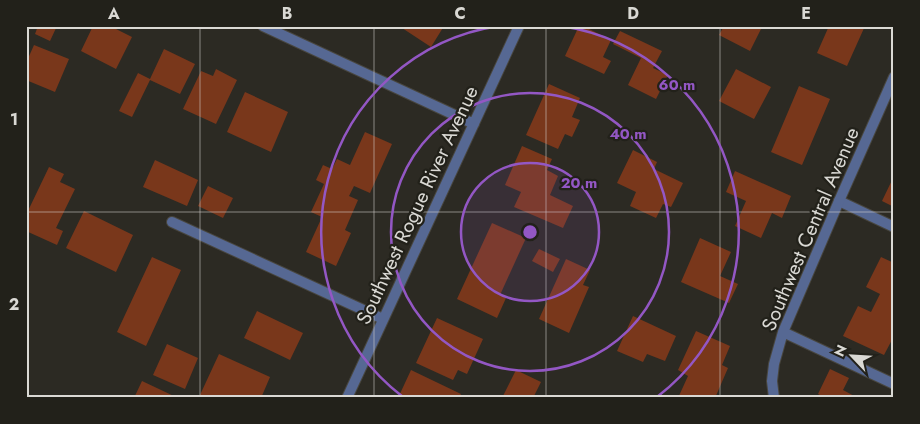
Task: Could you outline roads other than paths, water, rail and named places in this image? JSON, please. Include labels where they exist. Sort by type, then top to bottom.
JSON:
[{"type":"street","points":[[264,26],[474,124]]},
{"type":"street","name":"Southwest Rogue River Avenue","points":[[347,398],[519,26]]},
{"type":"street","name":"Southwest Central Avenue","points":[[774,398],[772,381],[774,364],[783,332],[894,77]]},
{"type":"street","points":[[839,201],[894,227]]},
{"type":"street","points":[[172,222],[383,319]]},
{"type":"street","points":[[783,332],[894,384]]}]
